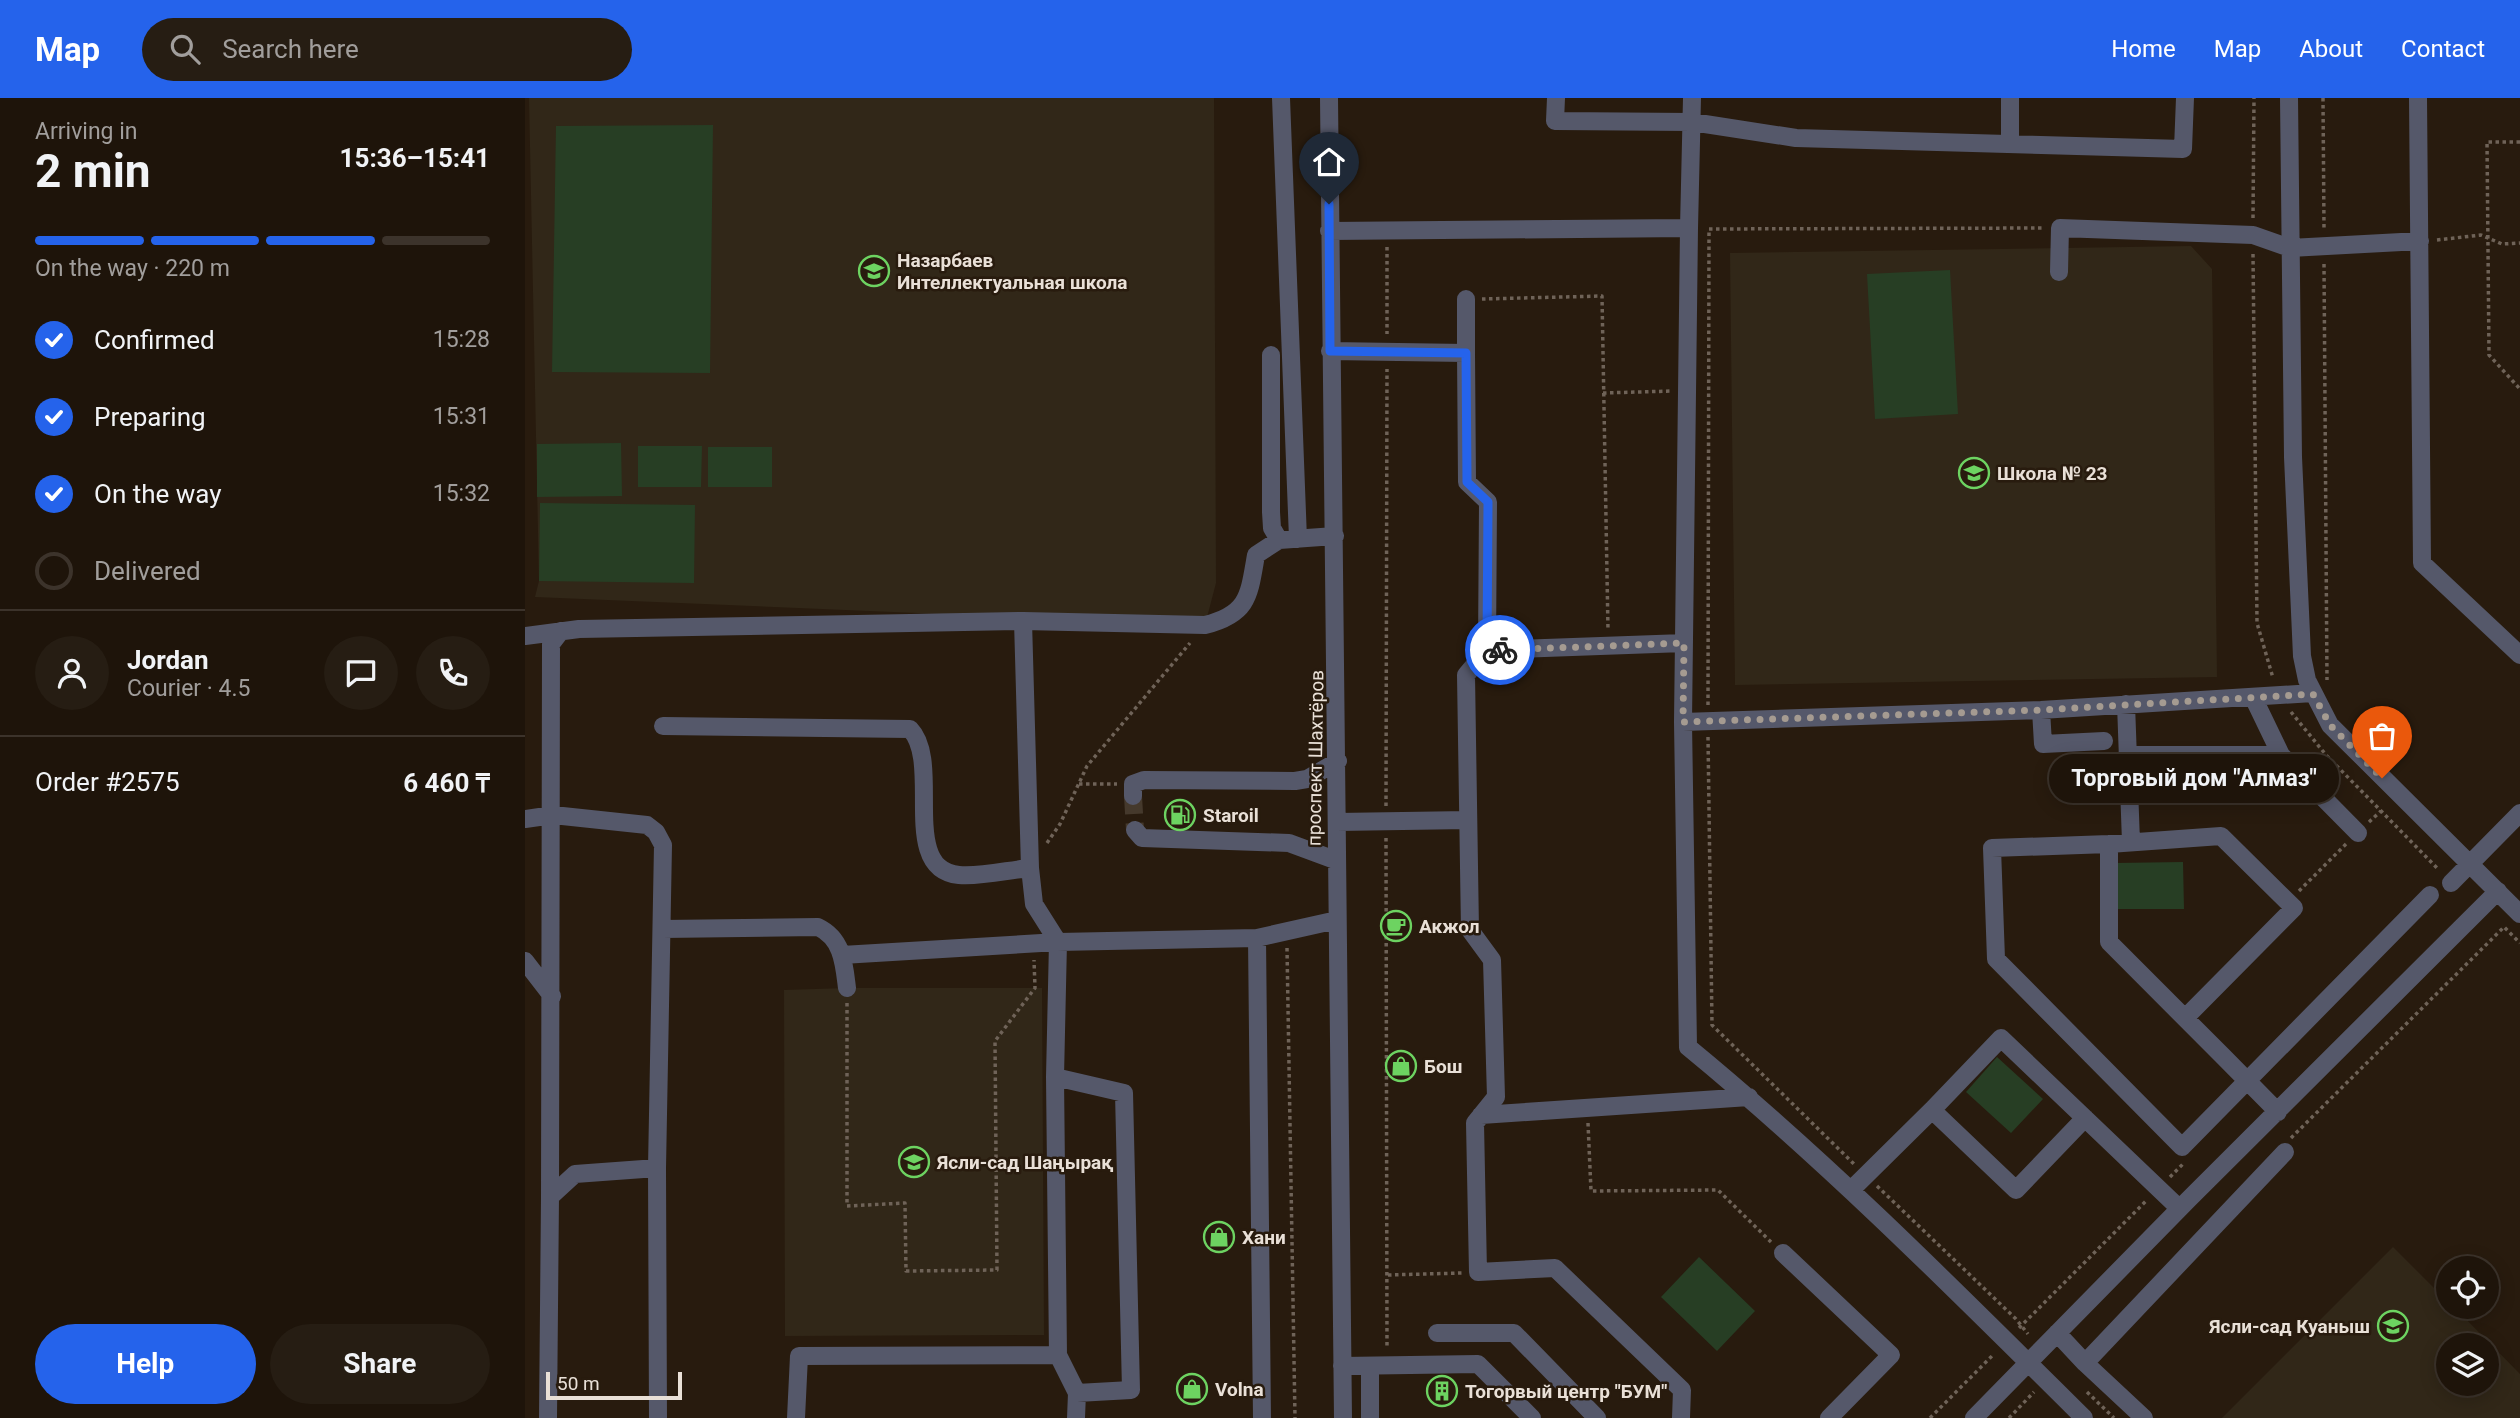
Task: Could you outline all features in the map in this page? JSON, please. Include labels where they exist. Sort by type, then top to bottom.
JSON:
[{"type":"street","points":[[1281,98],[1289,540]]},
{"type":"street","points":[[1321,98],[1330,121]]},
{"type":"street","name":"проспект Шахтёров","points":[[1329,98],[1343,1418]]},
{"type":"street","points":[[1556,98],[1555,121],[1692,122],[1796,138],[2183,149],[2185,98]]},
{"type":"street","points":[[1692,98],[1683,722],[1688,1047],[1749,1097],[1851,1190],[2084,1418]]},
{"type":"street","points":[[2010,98],[2010,144]]},
{"type":"street","points":[[2289,98],[2293,457],[2301,656],[2320,688],[2330,725],[2468,866],[2520,914]]},
{"type":"street","points":[[2419,98],[2422,563],[2520,655]]},
{"type":"street","points":[[1329,231],[1689,228]]},
{"type":"street","points":[[2059,272],[2060,228],[2253,235],[2290,248],[2420,242]]},
{"type":"street","points":[[1466,299],[1467,482],[1488,502],[1487,650],[1467,675],[1470,930],[1492,960],[1496,1097],[1475,1123],[1478,1272],[1555,1268],[1682,1390],[1681,1418]]},
{"type":"street","points":[[1330,351],[1466,353]]},
{"type":"street","points":[[1271,355],[1272,528],[1289,540]]},
{"type":"street","points":[[525,636],[561,631],[1023,621],[1205,625],[1228,619],[1248,598],[1256,555],[1289,540],[1335,536]]},
{"type":"street","points":[[1023,621],[1030,868],[1034,904],[1058,942],[1055,1077],[1058,1355],[1077,1393],[1076,1418]]},
{"type":"street","points":[[548,1418],[553,815],[551,644],[561,631]]},
{"type":"street","points":[[1487,650],[1684,643]]},
{"type":"street","points":[[1683,722],[2041,710],[2254,699],[2320,688]]},
{"type":"street","points":[[2254,699],[2281,755],[2358,833]]},
{"type":"street","points":[[2126,704],[2131,842]]},
{"type":"street","points":[[2041,710],[2043,744],[2104,741]]},
{"type":"street","points":[[663,726],[910,729],[922,746],[927,853],[939,867],[958,875],[1030,868]]},
{"type":"street","points":[[2126,755],[2281,755]]},
{"type":"street","points":[[1133,790],[1144,780],[1295,781],[1307,779],[1338,761]]},
{"type":"street","points":[[2451,883],[2520,813]]},
{"type":"street","points":[[525,819],[553,815],[647,825],[656,832],[663,845],[657,1168],[658,1418]]},
{"type":"street","points":[[1337,822],[1468,820]]},
{"type":"street","points":[[1135,830],[1142,838],[1289,843],[1335,860]]},
{"type":"street","points":[[2185,1018],[2294,908],[2221,836],[2109,844],[1992,848],[1996,959],[2182,1147],[2430,895]]},
{"type":"street","points":[[2109,844],[2109,942],[2278,1112]]},
{"type":"street","points":[[1974,1418],[2179,1208],[2498,891]]},
{"type":"street","points":[[842,955],[1058,942],[1257,938],[1337,920]]},
{"type":"street","points":[[662,929],[818,927],[831,933],[842,955],[847,988]]},
{"type":"street","points":[[1257,938],[1262,1418]]},
{"type":"street","points":[[525,961],[552,996]]},
{"type":"street","points":[[1851,1190],[1867,1177],[2001,1038],[2179,1208]]},
{"type":"street","points":[[1055,1077],[1124,1093],[1131,1390],[1077,1393]]},
{"type":"street","points":[[1481,1115],[1749,1097]]},
{"type":"street","points":[[1932,1110],[2016,1190],[2085,1118]]},
{"type":"street","points":[[2085,1363],[2285,1152]]},
{"type":"street","points":[[550,1197],[575,1174],[657,1168]]},
{"type":"street","points":[[1783,1253],[1891,1355],[1829,1418]]},
{"type":"street","points":[[1437,1333],[1514,1333],[1597,1418]]},
{"type":"street","points":[[2057,1333],[2144,1418]]},
{"type":"street","points":[[796,1418],[799,1356],[1058,1355]]},
{"type":"street","points":[[1342,1366],[1478,1364],[1532,1418]]},
{"type":"street","points":[[1370,1418],[1379,1366]]},
{"type":"path","points":[[2253,235],[2254,98]]},
{"type":"path","points":[[2320,688],[2323,98]]},
{"type":"path","points":[[2520,142],[2487,142],[2489,355],[2520,389]]},
{"type":"path","points":[[1689,228],[2060,228]]},
{"type":"path","points":[[1709,229],[1708,721],[1712,1025],[2028,1334]]},
{"type":"path","points":[[1379,1366],[1388,1275],[1387,231]]},
{"type":"path","points":[[2420,242],[2481,235],[2502,244],[2520,243]]},
{"type":"path","points":[[1466,299],[1602,296],[1609,646]]},
{"type":"path","points":[[1604,393],[1688,391]]},
{"type":"path","points":[[1030,868],[1060,824],[1087,766],[1205,625]]},
{"type":"path","points":[[1078,784],[1133,790]]},
{"type":"path","points":[[2288,902],[2381,811]]},
{"type":"path","points":[[2504,927],[2520,943]]},
{"type":"path","points":[[1287,932],[1295,1418]]},
{"type":"path","points":[[847,988],[847,1206],[905,1203],[906,1271],[997,1270],[995,1041],[1035,988],[1033,944]]},
{"type":"path","points":[[1588,1109],[1591,1191],[1718,1190],[1783,1253]]},
{"type":"path","points":[[1388,1275],[1478,1272]]},
{"type":"shaded area","name":"Назарбаев Интеллектуальная школа","points":[[529,98],[1214,98],[1216,583],[1205,625],[535,597],[539,581]]},
{"type":"shaded area","name":"Школа № 23","points":[[2191,246],[2212,269],[2217,677],[1735,685],[1730,253]]},
{"type":"shaded area","name":"Ясли-сад Шаңырақ","points":[[1042,988],[1044,1335],[785,1336],[784,990]]},
{"type":"shaded area","name":"Ясли-сад Куаныш","points":[[2393,1247],[2436,1290],[2436,1319],[2466,1319],[2480,1333],[2436,1333],[2436,1396],[2499,1396],[2499,1353],[2520,1374],[2520,1418],[2222,1418]]},
{"type":"green space","points":[[713,125],[710,373],[552,372],[556,126]]},
{"type":"green space","points":[[1950,270],[1958,414],[1875,419],[1867,274]]},
{"type":"green space","points":[[621,443],[622,496],[537,497],[537,444]]},
{"type":"green space","points":[[638,446],[702,446],[701,487],[638,487]]},
{"type":"green space","points":[[708,447],[772,447],[772,487],[708,487]]},
{"type":"green space","points":[[540,503],[695,505],[694,583],[539,581]]},
{"type":"green space","points":[[2183,862],[2184,909],[2116,909],[2115,863]]},
{"type":"green space","points":[[1997,1057],[2043,1099],[2011,1133],[1966,1092]]},
{"type":"green space","points":[[1699,1257],[1755,1311],[1717,1351],[1661,1297]]},
{"type":"tunnel","points":[[1133,796],[1135,830]]},
{"type":"way so far","points":[[1500,650],[1684,643],[1683,722],[2041,710],[2313,694],[2330,725],[2382,778]]},
{"type":"place","name":"Назарбаев Интеллектуальная школа","points":[[874,271]]},
{"type":"place","name":"Школа № 23","points":[[1974,473]]},
{"type":"place","name":"Торговый дом \"Алмаз\"","points":[[2382,778]]},
{"type":"place","name":"Staroil","points":[[1180,815]]},
{"type":"place","name":"Акжол","points":[[1396,926]]},
{"type":"place","name":"Бош","points":[[1401,1066]]},
{"type":"place","name":"Ясли-сад Шаңырақ","points":[[914,1162]]},
{"type":"place","name":"Хани","points":[[1219,1237]]},
{"type":"place","name":"Ясли-сад Куаныш","points":[[2393,1326]]},
{"type":"place","name":"Volna","points":[[1192,1389]]},
{"type":"place","name":"Тогорвый центр \"БУМ\"","points":[[1442,1391]]},
{"type":"route","points":[[1329,204],[1330,351],[1466,353],[1467,482],[1488,502],[1487,650],[1500,650]]}]
